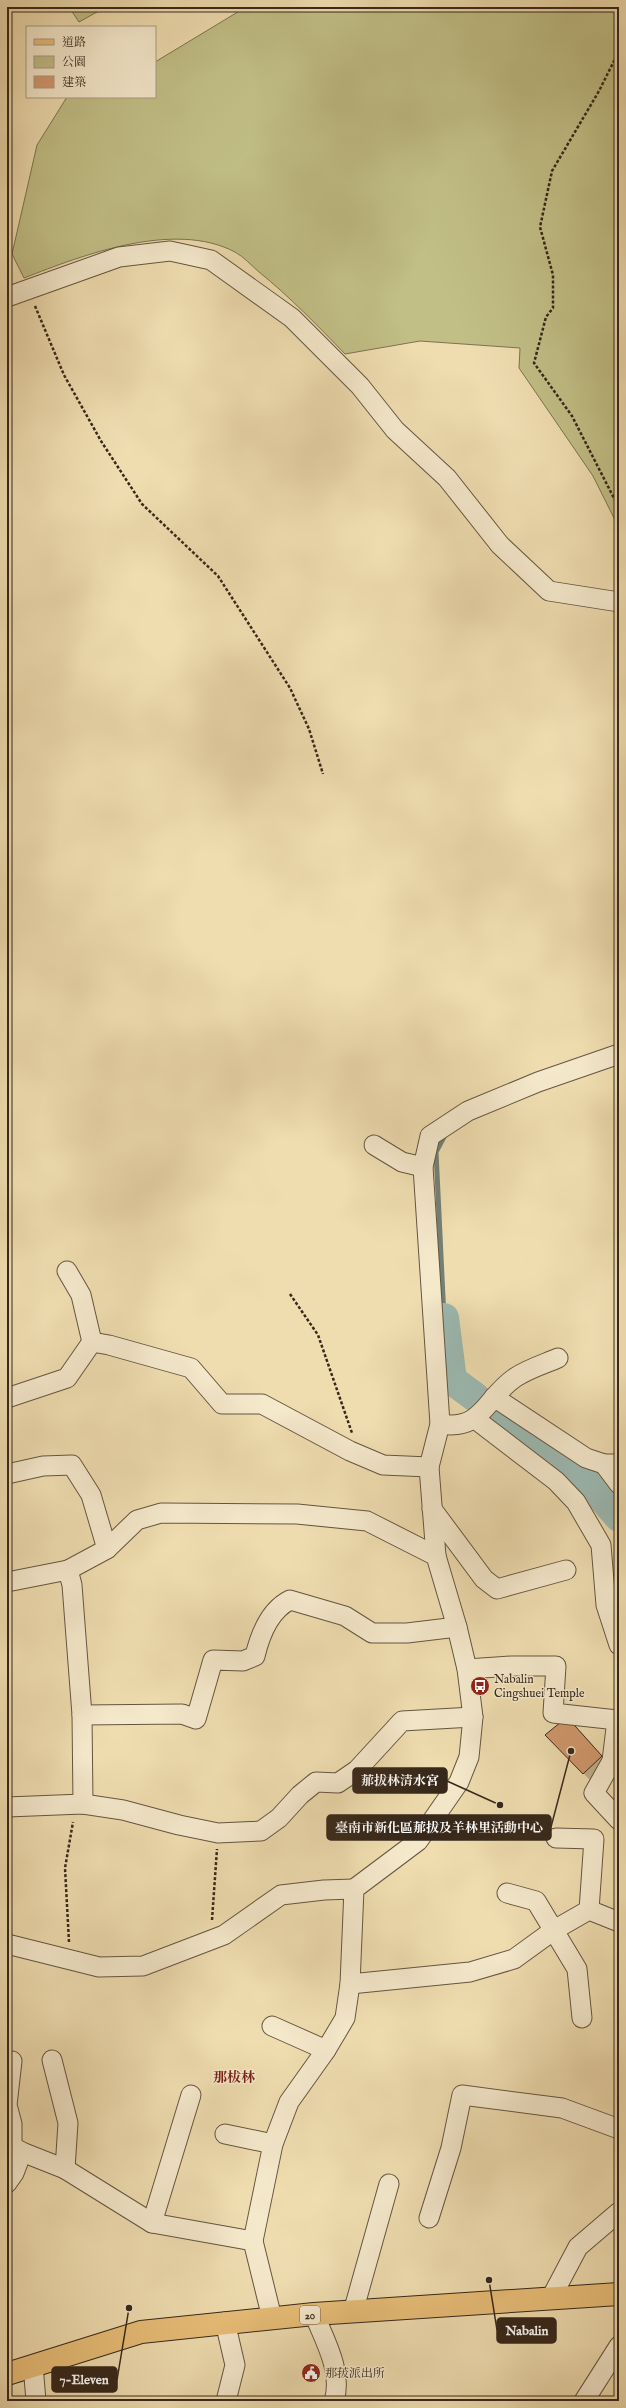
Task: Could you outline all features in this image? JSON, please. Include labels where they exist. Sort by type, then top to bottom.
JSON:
[{"type":"main road","name":"20","points":[[7,2374],[142,2332],[225,2322],[314,2314],[619,2294]]},
{"type":"street","points":[[7,297],[119,257],[170,251],[211,260],[292,318],[360,386],[395,430],[447,478],[500,545],[549,591],[619,602]]},
{"type":"street","points":[[7,1944],[99,1966],[143,1966],[224,1935],[281,1895],[324,1890],[354,1889],[418,1841],[439,1814],[459,1782],[469,1757],[473,1717],[467,1670],[457,1627],[436,1556],[432,1509],[429,1467],[440,1424],[423,1167],[430,1136],[468,1111],[538,1082],[619,1054]]},
{"type":"street","points":[[374,1145],[402,1162],[423,1167]]},
{"type":"street","points":[[7,1398],[67,1378],[92,1342],[81,1295],[67,1271]]},
{"type":"street","points":[[92,1342],[109,1345],[191,1368],[222,1404],[262,1404],[344,1448],[383,1465],[429,1467]]},
{"type":"street","points":[[440,1424],[456,1426],[475,1419],[494,1397],[516,1377],[558,1358]]},
{"type":"street","points":[[494,1397],[586,1458],[611,1464],[619,1484]]},
{"type":"street","points":[[475,1419],[556,1481],[576,1502],[601,1545],[606,1605],[619,1645]]},
{"type":"street","points":[[7,1474],[42,1466],[72,1465],[91,1495],[106,1549]]},
{"type":"street","points":[[432,1509],[484,1580],[497,1589],[566,1570]]},
{"type":"street","points":[[7,1582],[68,1570],[106,1549],[137,1520],[161,1513],[297,1514],[367,1521],[436,1556]]},
{"type":"street","points":[[68,1570],[72,1584],[82,1715],[80,1804]]},
{"type":"street","points":[[82,1715],[182,1714],[196,1719],[213,1660],[243,1661],[255,1656],[260,1636],[279,1606],[290,1600],[346,1616],[372,1633],[407,1633],[457,1627]]},
{"type":"street","points":[[467,1670],[512,1666],[556,1666],[554,1713],[617,1720],[612,1761],[594,1793],[619,1820]]},
{"type":"street","points":[[7,1807],[80,1804],[123,1810],[179,1825],[218,1833],[261,1831],[280,1818],[300,1795],[316,1782],[338,1783],[357,1770],[402,1721],[473,1717]]},
{"type":"street","points":[[556,1838],[594,1839],[589,1910]]},
{"type":"street","points":[[272,2318],[253,2241],[273,2144],[289,2102],[326,2050],[345,2018],[350,1984],[354,1889]]},
{"type":"street","points":[[507,1893],[536,1901],[554,1930],[577,1969],[582,2018]]},
{"type":"street","points":[[350,1984],[470,1972],[514,1959],[554,1930],[589,1910]]},
{"type":"street","points":[[589,1910],[619,1922]]},
{"type":"street","points":[[272,2026],[326,2050]]},
{"type":"street","points":[[52,2060],[68,2123],[65,2169]]},
{"type":"street","points":[[7,2183],[14,2173],[12,2124],[7,2105],[12,2061]]},
{"type":"street","points":[[152,2223],[191,2095]]},
{"type":"street","points":[[429,2218],[451,2148],[462,2095],[562,2108],[619,2129]]},
{"type":"street","points":[[225,2134],[273,2144]]},
{"type":"street","points":[[14,2148],[65,2169],[152,2223],[253,2241]]},
{"type":"street","points":[[353,2312],[389,2184]]},
{"type":"street","points":[[551,2298],[578,2247],[619,2212]]},
{"type":"street","points":[[314,2314],[334,2365],[338,2389],[334,2401]]},
{"type":"street","points":[[225,2322],[235,2365],[226,2401]]},
{"type":"street","points":[[584,2401],[619,2346]]},
{"type":"street","points":[[33,2365],[36,2401]]},
{"type":"path","points":[[619,51],[599,91],[552,171],[540,227],[553,275],[553,308],[546,317],[534,363],[572,416],[619,508]]},
{"type":"path","points":[[28,289],[64,375],[101,441],[142,504],[218,576],[290,688],[309,729],[322,774]]},
{"type":"path","points":[[290,1294],[318,1335],[352,1431],[344,1448]]},
{"type":"path","points":[[70,1959],[65,1868],[80,1804]]},
{"type":"path","points":[[210,1940],[218,1833]]},
{"type":"green space","points":[[69,7],[106,7],[79,22]]},
{"type":"green space","points":[[246,7],[619,7],[619,528],[593,476],[519,368],[520,348],[420,341],[345,354],[292,301],[245,259],[235,252],[211,243],[185,239],[157,240],[129,244],[73,260],[24,278],[12,254],[37,145],[66,98],[156,98],[156,61]]},
{"type":"building","points":[[567,1717],[602,1756],[583,1774],[545,1735]]},
{"type":"waterway","points":[[444,1318],[436,1152],[446,1133]]},
{"type":"waterway","points":[[444,1318],[452,1380],[475,1397]]},
{"type":"waterway","points":[[498,1414],[585,1478],[619,1517]]},
{"type":"place","name":"Nabalin Cingshuei Temple","points":[[480,1686]]},
{"type":"place","name":"臺南市新化區𦰡拔及羊林里活動中心","points":[[571,1751]]},
{"type":"place","name":"𦰡拔林清水宮","points":[[500,1805]]},
{"type":"place","name":"Nabalin","points":[[489,2280]]},
{"type":"place","name":"7-Eleven","points":[[129,2308]]},
{"type":"place","name":"那菝派出所","points":[[311,2373]]},
{"type":"district","name":"那柭林","points":[[234,2077]]}]
